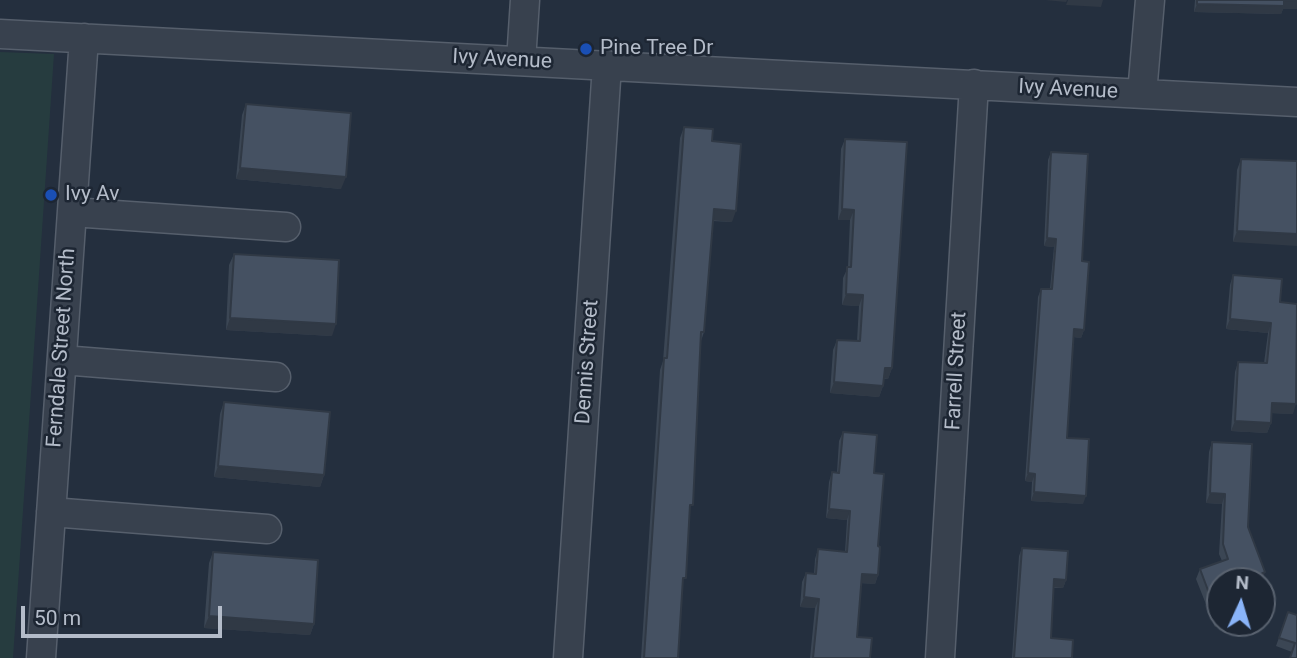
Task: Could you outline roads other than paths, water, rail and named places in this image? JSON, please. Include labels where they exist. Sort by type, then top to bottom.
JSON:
[{"type":"street","points":[[521,61],[525,0]]},
{"type":"street","points":[[1142,93],[1150,0]]},
{"type":"street","name":"Ivy Avenue","points":[[0,34],[1297,102]]},
{"type":"street","name":"Ferndale Street North","points":[[41,658],[85,38]]},
{"type":"street","name":"Dennis Street","points":[[568,658],[607,65]]},
{"type":"street","name":"Farrell Street","points":[[940,658],[974,84]]},
{"type":"street","points":[[72,212],[286,227]]},
{"type":"street","points":[[62,360],[276,377]]},
{"type":"street","points":[[51,512],[267,529]]},
{"type":"place","name":"Pine Tree Dr","points":[[586,49]]},
{"type":"place","name":"Ivy Av","points":[[51,195]]}]
